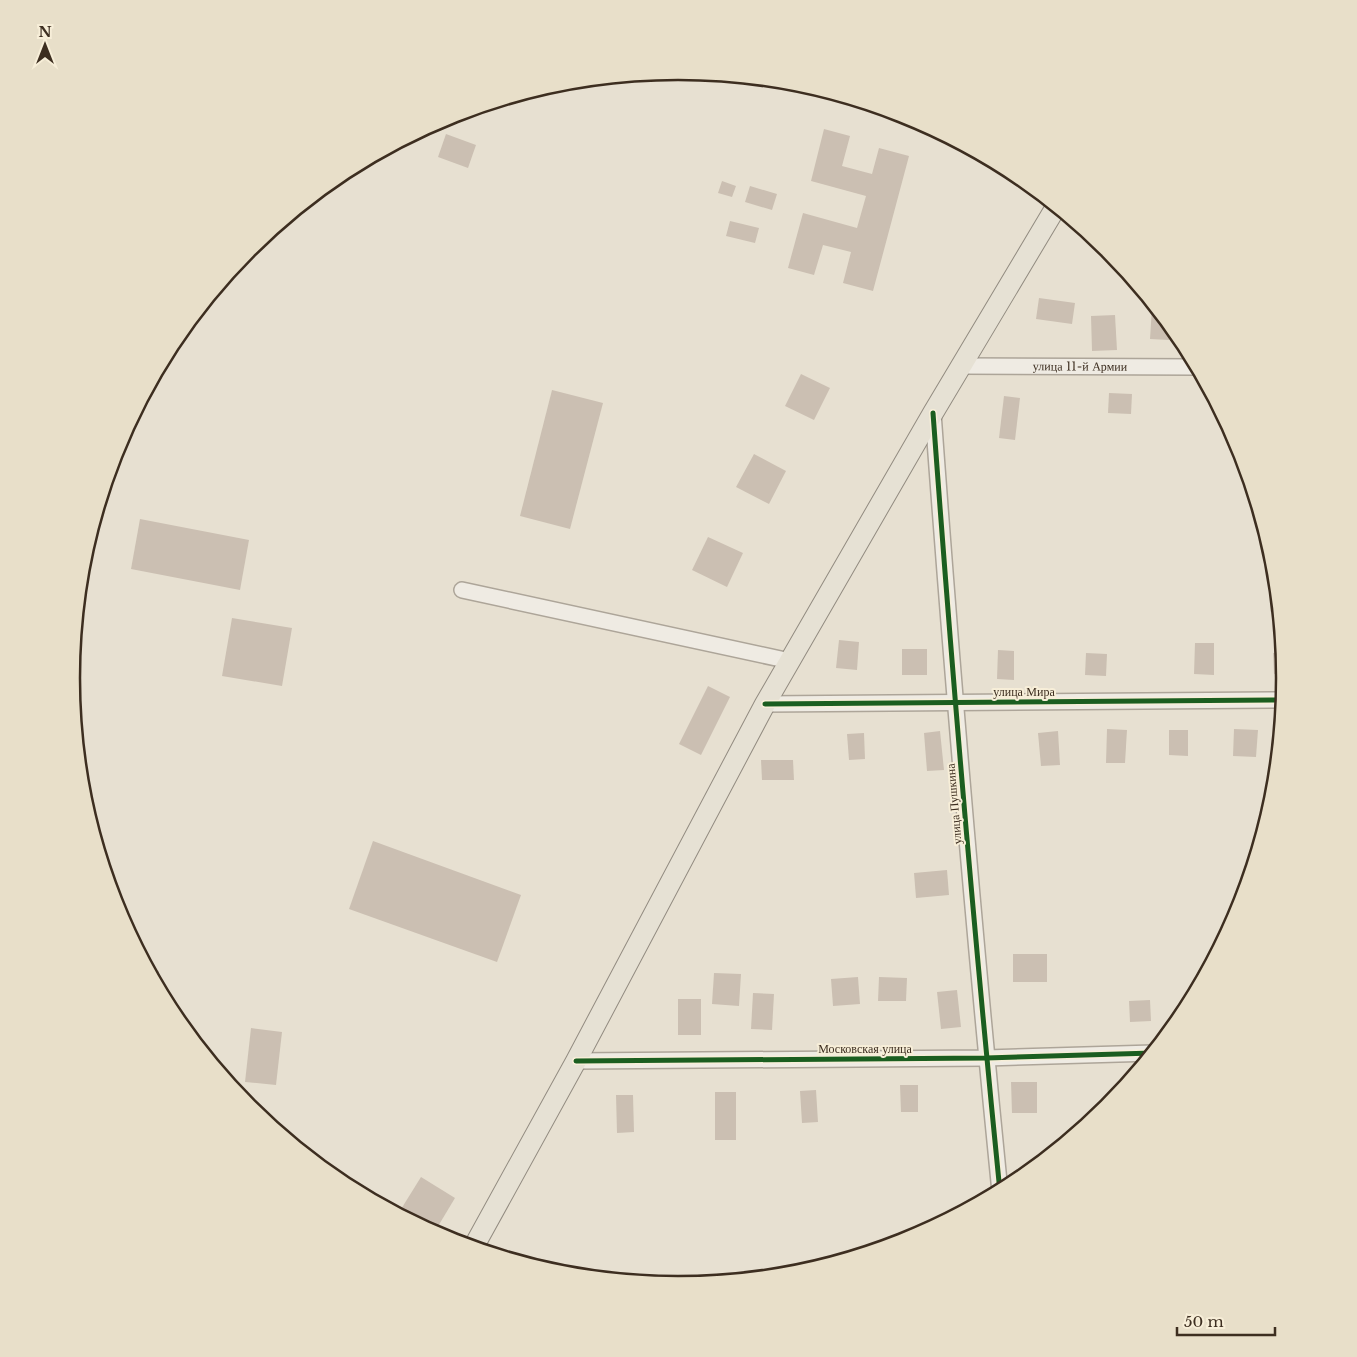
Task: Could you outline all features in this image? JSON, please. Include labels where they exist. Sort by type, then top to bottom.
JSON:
[{"type":"main road","points":[[477,1241],[576,1061],[790,661],[933,413],[1053,212]]},
{"type":"street","name":"улица 11-й Армии","points":[[962,366],[1189,367]]},
{"type":"street","name":"улица Пушкина","points":[[933,413],[955,702],[986,1058],[999,1184]]},
{"type":"street","points":[[462,590],[790,661]]},
{"type":"street","name":"улица Мира","points":[[766,704],[1276,700]]},
{"type":"street","name":"Московская улица","points":[[576,1061],[986,1058],[1144,1053]]},
{"type":"building","points":[[824,129],[850,136],[842,166],[872,174],[879,148],[909,156],[873,291],[843,283],[851,252],[823,245],[814,275],[788,268],[803,213],[857,228],[866,196],[811,181]]},
{"type":"building","points":[[446,134],[476,145],[468,168],[438,157]]},
{"type":"building","points":[[722,181],[736,186],[732,197],[718,193]]},
{"type":"building","points":[[750,186],[777,194],[772,210],[745,202]]},
{"type":"building","points":[[730,221],[759,228],[755,243],[726,236]]},
{"type":"building","points":[[1039,298],[1075,303],[1072,324],[1036,319]]},
{"type":"building","points":[[1152,312],[1169,337],[1169,340],[1150,339]]},
{"type":"building","points":[[1115,315],[1117,350],[1092,351],[1091,316]]},
{"type":"building","points":[[801,374],[830,388],[814,420],[785,406]]},
{"type":"building","points":[[552,390],[603,403],[570,529],[520,516]]},
{"type":"building","points":[[1109,393],[1132,394],[1131,414],[1108,413]]},
{"type":"building","points":[[1004,396],[1020,398],[1015,440],[999,438]]},
{"type":"building","points":[[754,454],[786,471],[769,504],[736,487]]},
{"type":"building","points":[[140,519],[249,540],[240,590],[131,569]]},
{"type":"building","points":[[708,537],[743,553],[727,587],[692,570]]},
{"type":"building","points":[[232,618],[292,628],[282,686],[222,676]]},
{"type":"building","points":[[839,640],[859,642],[857,670],[836,668]]},
{"type":"building","points":[[1195,643],[1214,643],[1214,675],[1194,674]]},
{"type":"building","points":[[902,649],[927,649],[927,675],[902,675]]},
{"type":"building","points":[[998,650],[1014,651],[1014,680],[997,679]]},
{"type":"building","points":[[1086,653],[1107,654],[1106,676],[1085,675]]},
{"type":"building","points":[[1273,653],[1276,653],[1277,674],[1274,674]]},
{"type":"building","points":[[708,686],[730,697],[701,755],[679,744]]},
{"type":"building","points":[[1107,729],[1127,730],[1125,763],[1106,763]]},
{"type":"building","points":[[1234,729],[1258,730],[1256,757],[1233,756]]},
{"type":"building","points":[[1169,730],[1188,730],[1188,756],[1169,755]]},
{"type":"building","points":[[940,731],[944,770],[927,771],[924,733]]},
{"type":"building","points":[[1058,731],[1060,765],[1041,766],[1038,733]]},
{"type":"building","points":[[864,733],[865,759],[849,760],[847,734]]},
{"type":"building","points":[[761,760],[793,760],[794,780],[762,780]]},
{"type":"building","points":[[373,841],[521,895],[497,962],[349,909]]},
{"type":"building","points":[[947,870],[949,895],[916,898],[914,873]]},
{"type":"building","points":[[1013,954],[1047,954],[1047,982],[1013,982]]},
{"type":"building","points":[[714,973],[741,974],[739,1006],[712,1004]]},
{"type":"building","points":[[858,977],[860,1004],[833,1006],[831,979]]},
{"type":"building","points":[[879,977],[907,978],[906,1001],[878,1001]]},
{"type":"building","points":[[957,990],[961,1027],[941,1029],[937,992]]},
{"type":"building","points":[[753,993],[774,994],[772,1030],[751,1029]]},
{"type":"building","points":[[678,999],[701,999],[701,1035],[678,1035]]},
{"type":"building","points":[[1150,1000],[1151,1021],[1130,1022],[1129,1001]]},
{"type":"building","points":[[251,1028],[282,1032],[276,1085],[245,1082]]},
{"type":"building","points":[[1011,1082],[1037,1082],[1037,1113],[1012,1113]]},
{"type":"building","points":[[900,1085],[918,1085],[918,1112],[901,1112]]},
{"type":"building","points":[[816,1090],[818,1122],[802,1123],[800,1091]]},
{"type":"building","points":[[715,1092],[736,1092],[736,1140],[715,1140]]},
{"type":"building","points":[[616,1095],[633,1095],[634,1132],[617,1133]]},
{"type":"building","points":[[421,1177],[455,1198],[438,1226],[401,1209]]},
{"type":"cycle path","points":[[933,413],[964,803],[999,1184]]},
{"type":"cycle path","points":[[765,704],[1276,700]]},
{"type":"cycle path","points":[[576,1061],[986,1058],[1144,1053]]}]
